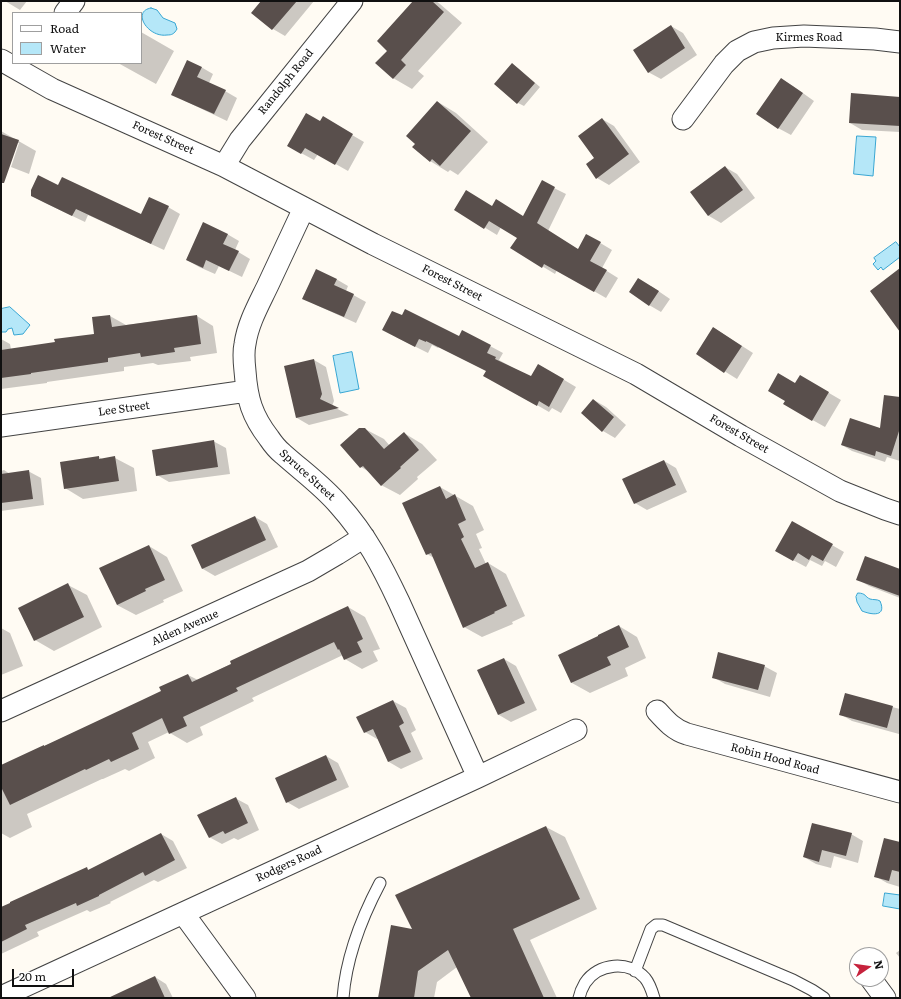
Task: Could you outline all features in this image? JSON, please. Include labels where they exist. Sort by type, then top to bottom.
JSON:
[{"type":"street","points":[[66,12],[74,1]]},
{"type":"street","name":"Randolph Road","points":[[224,166],[240,140],[352,1]]},
{"type":"street","name":"Kirmes Road","points":[[683,120],[724,64],[737,51],[754,42],[773,38],[804,36],[875,39],[900,42]]},
{"type":"street","name":"Forest Street","points":[[1,60],[12,64]]},
{"type":"street","name":"Forest Street","points":[[13,64],[29,69],[52,89],[224,166],[394,254],[636,374],[741,436],[840,491],[900,514]]},
{"type":"street","name":"Spruce Street","points":[[304,208],[252,319],[247,335],[244,352],[247,390],[251,408],[265,433],[274,444],[282,453],[324,488],[339,504],[364,537],[400,602],[478,777]]},
{"type":"street","name":"Lee Street","points":[[1,426],[247,390]]},
{"type":"street","name":"Alden Avenue","points":[[1,711],[308,571],[364,537]]},
{"type":"street","name":"Robin Hood Road","points":[[657,711],[674,728],[687,734],[900,792]]},
{"type":"street","name":"Rodgers Road","points":[[1,996],[478,777],[576,730]]},
{"type":"street","points":[[183,913],[245,998]]},
{"type":"street","points":[[877,987],[885,998]]},
{"type":"lane","points":[[343,998],[346,976],[355,938],[362,919],[380,883]]},
{"type":"lane","points":[[635,971],[651,929],[656,925],[663,925],[793,980],[824,998]]},
{"type":"lane","points":[[579,998],[585,983],[596,972],[617,966],[635,971],[644,978],[649,984],[654,998]]},
{"type":"water","points":[[151,8],[157,10],[163,18],[175,23],[177,29],[174,33],[170,35],[160,35],[148,29],[142,19],[142,14],[145,10]]},
{"type":"water","points":[[857,136],[876,137],[873,176],[854,174]]},
{"type":"water","points":[[896,242],[900,247],[900,257],[883,270],[881,267],[878,270],[873,264],[876,261],[874,258]]},
{"type":"water","points":[[10,307],[30,325],[23,334],[14,335],[12,328],[8,329],[6,332],[1,332],[1,309]]},
{"type":"water","points":[[352,352],[359,389],[340,393],[333,356]]},
{"type":"water","points":[[858,593],[864,594],[870,599],[880,601],[882,610],[877,614],[862,611],[857,602],[856,597]]},
{"type":"water","points":[[885,893],[900,895],[900,909],[883,906]]},
{"type":"building","points":[[261,1],[297,1],[272,30],[251,13]]},
{"type":"building","points":[[413,1],[432,1],[444,12],[401,60],[406,65],[393,79],[375,63],[387,51],[377,41]]},
{"type":"building","points":[[671,25],[685,48],[648,73],[633,50]]},
{"type":"building","points":[[187,60],[202,67],[197,77],[226,90],[214,114],[171,95]]},
{"type":"building","points":[[512,63],[535,83],[517,104],[494,84]]},
{"type":"building","points":[[781,78],[803,93],[778,129],[756,114]]},
{"type":"building","points":[[851,93],[900,97],[900,126],[849,123]]},
{"type":"building","points":[[437,101],[471,131],[440,166],[432,159],[430,162],[412,147],[415,144],[406,136]]},
{"type":"building","points":[[306,113],[320,121],[323,116],[353,134],[335,165],[305,148],[301,154],[287,146]]},
{"type":"building","points":[[602,118],[629,154],[596,179],[586,164],[594,158],[578,136]]},
{"type":"building","points":[[1,134],[19,140],[4,183],[1,183]]},
{"type":"building","points":[[725,166],[743,190],[708,216],[690,192]]},
{"type":"building","points":[[38,175],[58,185],[62,177],[141,214],[149,197],[169,206],[151,244],[76,209],[72,216],[31,196],[31,190]]},
{"type":"building","points":[[542,180],[555,187],[537,223],[578,249],[586,234],[601,242],[590,261],[607,270],[594,292],[544,264],[542,268],[510,248],[517,238],[489,221],[484,229],[454,210],[466,190],[492,206],[496,199],[523,216]]},
{"type":"building","points":[[203,222],[228,234],[223,244],[239,251],[229,271],[206,260],[203,268],[186,260]]},
{"type":"building","points":[[900,268],[900,332],[870,291]]},
{"type":"building","points":[[316,269],[337,279],[334,285],[354,294],[344,317],[302,299]]},
{"type":"building","points":[[638,278],[659,291],[649,306],[629,292]]},
{"type":"building","points":[[405,309],[459,336],[462,330],[491,345],[487,353],[496,357],[495,359],[531,376],[538,364],[564,379],[549,407],[539,401],[537,406],[483,376],[486,371],[426,341],[419,339],[415,347],[382,330],[392,311],[402,315]]},
{"type":"building","points":[[110,315],[112,327],[197,315],[201,344],[174,348],[175,352],[141,357],[140,353],[108,358],[108,362],[1,378],[1,350],[55,342],[54,339],[94,334],[92,317]]},
{"type":"building","points":[[713,327],[742,346],[724,373],[696,354]]},
{"type":"building","points":[[314,359],[322,394],[320,399],[339,408],[296,418],[284,366]]},
{"type":"building","points":[[778,373],[795,383],[800,375],[829,392],[812,421],[783,404],[785,401],[768,391]]},
{"type":"building","points":[[884,395],[900,397],[900,428],[891,456],[876,451],[875,456],[841,445],[850,418],[880,428]]},
{"type":"building","points":[[593,399],[614,417],[602,432],[581,413]]},
{"type":"building","points":[[359,428],[365,428],[384,449],[404,432],[419,450],[381,486],[363,466],[360,468],[340,445]]},
{"type":"building","points":[[214,440],[218,467],[156,476],[152,450]]},
{"type":"building","points":[[99,456],[99,459],[115,456],[119,481],[64,489],[60,462]]},
{"type":"building","points":[[664,460],[676,485],[634,504],[622,479]]},
{"type":"building","points":[[29,470],[33,499],[1,503],[1,474]]},
{"type":"building","points":[[440,486],[446,499],[455,494],[466,520],[458,524],[464,537],[461,539],[475,568],[488,562],[507,606],[463,628],[431,553],[426,555],[402,503]]},
{"type":"building","points":[[255,516],[266,540],[202,569],[191,545]]},
{"type":"building","points":[[792,521],[833,544],[823,561],[812,555],[809,560],[798,553],[793,561],[775,551]]},
{"type":"building","points":[[149,545],[165,580],[145,589],[146,591],[117,605],[99,568]]},
{"type":"building","points":[[865,556],[900,569],[900,596],[856,580]]},
{"type":"building","points":[[68,583],[84,617],[34,641],[18,608]]},
{"type":"building","points":[[348,606],[363,639],[357,642],[362,652],[344,660],[334,642],[236,688],[238,691],[183,717],[187,726],[169,734],[162,718],[132,733],[139,749],[111,762],[109,759],[86,770],[85,769],[10,805],[1,787],[1,765],[161,691],[159,687],[188,674],[192,682],[231,664],[230,661]]},
{"type":"building","points":[[619,625],[629,647],[607,657],[611,665],[571,683],[558,655]]},
{"type":"building","points":[[718,652],[765,665],[758,690],[712,678]]},
{"type":"building","points":[[504,658],[525,703],[498,715],[477,670]]},
{"type":"building","points":[[845,693],[893,706],[887,728],[839,715]]},
{"type":"building","points":[[393,700],[404,723],[399,726],[411,752],[388,762],[373,729],[364,733],[356,717]]},
{"type":"building","points":[[326,755],[337,780],[286,803],[275,778]]},
{"type":"building","points":[[236,797],[248,823],[225,834],[223,831],[209,838],[197,815]]},
{"type":"building","points":[[812,823],[852,833],[846,856],[822,850],[819,862],[803,857]]},
{"type":"building","points":[[546,826],[580,899],[513,929],[544,998],[471,998],[448,950],[418,971],[414,998],[378,998],[391,925],[412,929],[395,895]]},
{"type":"building","points":[[161,833],[175,860],[145,876],[143,872],[77,906],[76,903],[25,925],[27,929],[1,942],[1,907],[87,867],[88,870]]},
{"type":"building","points":[[884,838],[900,842],[900,872],[892,870],[889,881],[874,877]]},
{"type":"building","points":[[155,976],[165,998],[108,998]]}]
